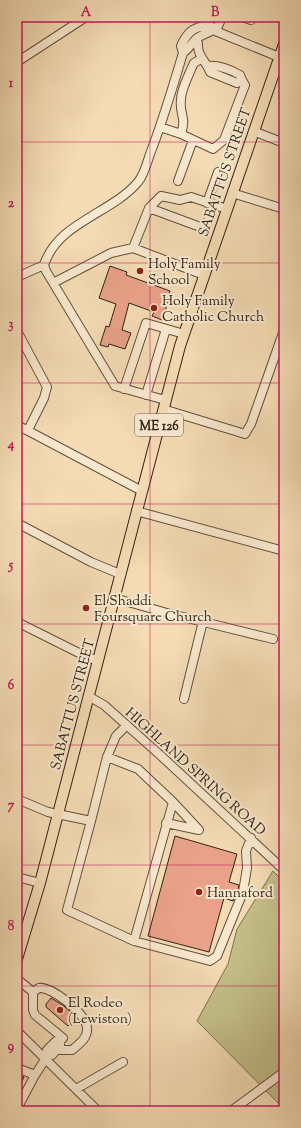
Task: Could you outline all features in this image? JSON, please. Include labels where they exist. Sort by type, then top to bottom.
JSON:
[{"type":"main road","name":"SABATTUS STREET","points":[[17,959],[40,883],[136,511],[184,334],[253,131],[282,58],[284,44]]},
{"type":"street","points":[[17,62],[86,17]]},
{"type":"street","points":[[183,52],[188,50],[195,40],[203,34],[214,30],[222,17]]},
{"type":"street","points":[[243,17],[251,20]]},
{"type":"street","points":[[17,277],[44,266],[56,244],[70,231],[92,214],[113,202],[139,181],[160,127],[183,52],[181,46],[185,37],[192,30],[200,26],[211,26],[214,30],[282,58]]},
{"type":"street","points":[[160,127],[181,134],[213,149],[224,140],[245,85],[242,80],[237,83],[210,72],[208,66],[201,58],[198,51],[198,43],[195,40]]},
{"type":"street","points":[[181,134],[185,122],[180,99],[194,63],[201,58]]},
{"type":"street","points":[[253,131],[284,143]]},
{"type":"street","points":[[178,181],[193,140]]},
{"type":"street","points":[[149,208],[203,228],[206,226],[218,172]]},
{"type":"street","points":[[232,194],[284,209]]},
{"type":"street","points":[[133,248],[149,208],[160,196],[180,200],[191,197],[227,209]]},
{"type":"street","points":[[54,282],[111,253],[133,248],[204,275]]},
{"type":"street","points":[[44,266],[115,386],[146,395],[164,405],[245,434],[251,424],[284,330]]},
{"type":"street","points":[[124,389],[146,323],[184,334]]},
{"type":"street","points":[[146,395],[166,329]]},
{"type":"street","points":[[17,331],[47,387],[44,398],[28,430]]},
{"type":"street","points":[[17,425],[142,491]]},
{"type":"street","points":[[136,511],[284,551]]},
{"type":"street","points":[[17,523],[91,562],[120,574]]},
{"type":"street","points":[[114,598],[167,613],[273,639]]},
{"type":"street","points":[[184,699],[203,621]]},
{"type":"street","points":[[17,622],[61,645],[98,660]]},
{"type":"street","name":"HIGHLAND SPRING ROAD","points":[[88,696],[104,705],[127,725],[284,870]]},
{"type":"street","points":[[127,725],[116,736],[107,757],[67,910],[134,941],[210,961],[218,956],[243,892],[247,868],[246,851],[251,838]]},
{"type":"street","points":[[107,757],[138,769],[173,802],[199,830],[166,823]]},
{"type":"street","points":[[17,799],[39,809],[91,821]]},
{"type":"street","points":[[134,941],[173,802]]},
{"type":"street","points":[[17,877],[40,883]]},
{"type":"street","points":[[17,979],[33,992]]},
{"type":"street","points":[[33,992],[39,988],[50,989],[81,1014],[86,1021],[86,1035],[81,1043],[72,1050],[57,1050]]},
{"type":"street","points":[[33,992],[33,1010],[35,1015],[63,1038],[60,1041],[60,1046],[57,1050],[52,1055],[46,1056]]},
{"type":"street","points":[[17,1031],[46,1056],[98,1111]]},
{"type":"street","points":[[18,1109],[46,1056],[47,1050],[56,1041],[60,1041]]},
{"type":"street","points":[[76,1089],[123,1062]]},
{"type":"street","points":[[17,1068],[35,1075]]},
{"type":"street","points":[[231,1111],[284,1072]]},
{"type":"shaded area","points":[[273,871],[284,882],[284,1109],[197,1021],[228,964],[237,929]]},
{"type":"building","name":"Holy Family Catholic Church","points":[[110,266],[127,272],[126,275],[170,291],[168,295],[170,296],[162,320],[152,316],[154,312],[129,303],[122,330],[131,333],[125,349],[109,344],[108,347],[100,345],[106,326],[109,327],[116,304],[99,298]]},
{"type":"building","name":"Hannaford","points":[[175,836],[237,854],[229,882],[239,885],[238,890],[233,901],[224,898],[209,952],[148,936]]},
{"type":"building","name":"El Rodeo (Lewiston)","points":[[51,998],[64,1006],[76,1017],[68,1026],[46,1007],[46,1004]]},
{"type":"building","points":[[17,1074],[24,1077],[17,1093]]},
{"type":"place","name":"Holy Family School","points":[[140,271]]},
{"type":"place","name":"Holy Family Catholic Church","points":[[154,308]]},
{"type":"place","name":"El Shaddi Foursquare Church","points":[[86,608]]},
{"type":"place","name":"Hannaford","points":[[199,892]]},
{"type":"place","name":"El Rodeo (Lewiston)","points":[[60,1010]]}]
